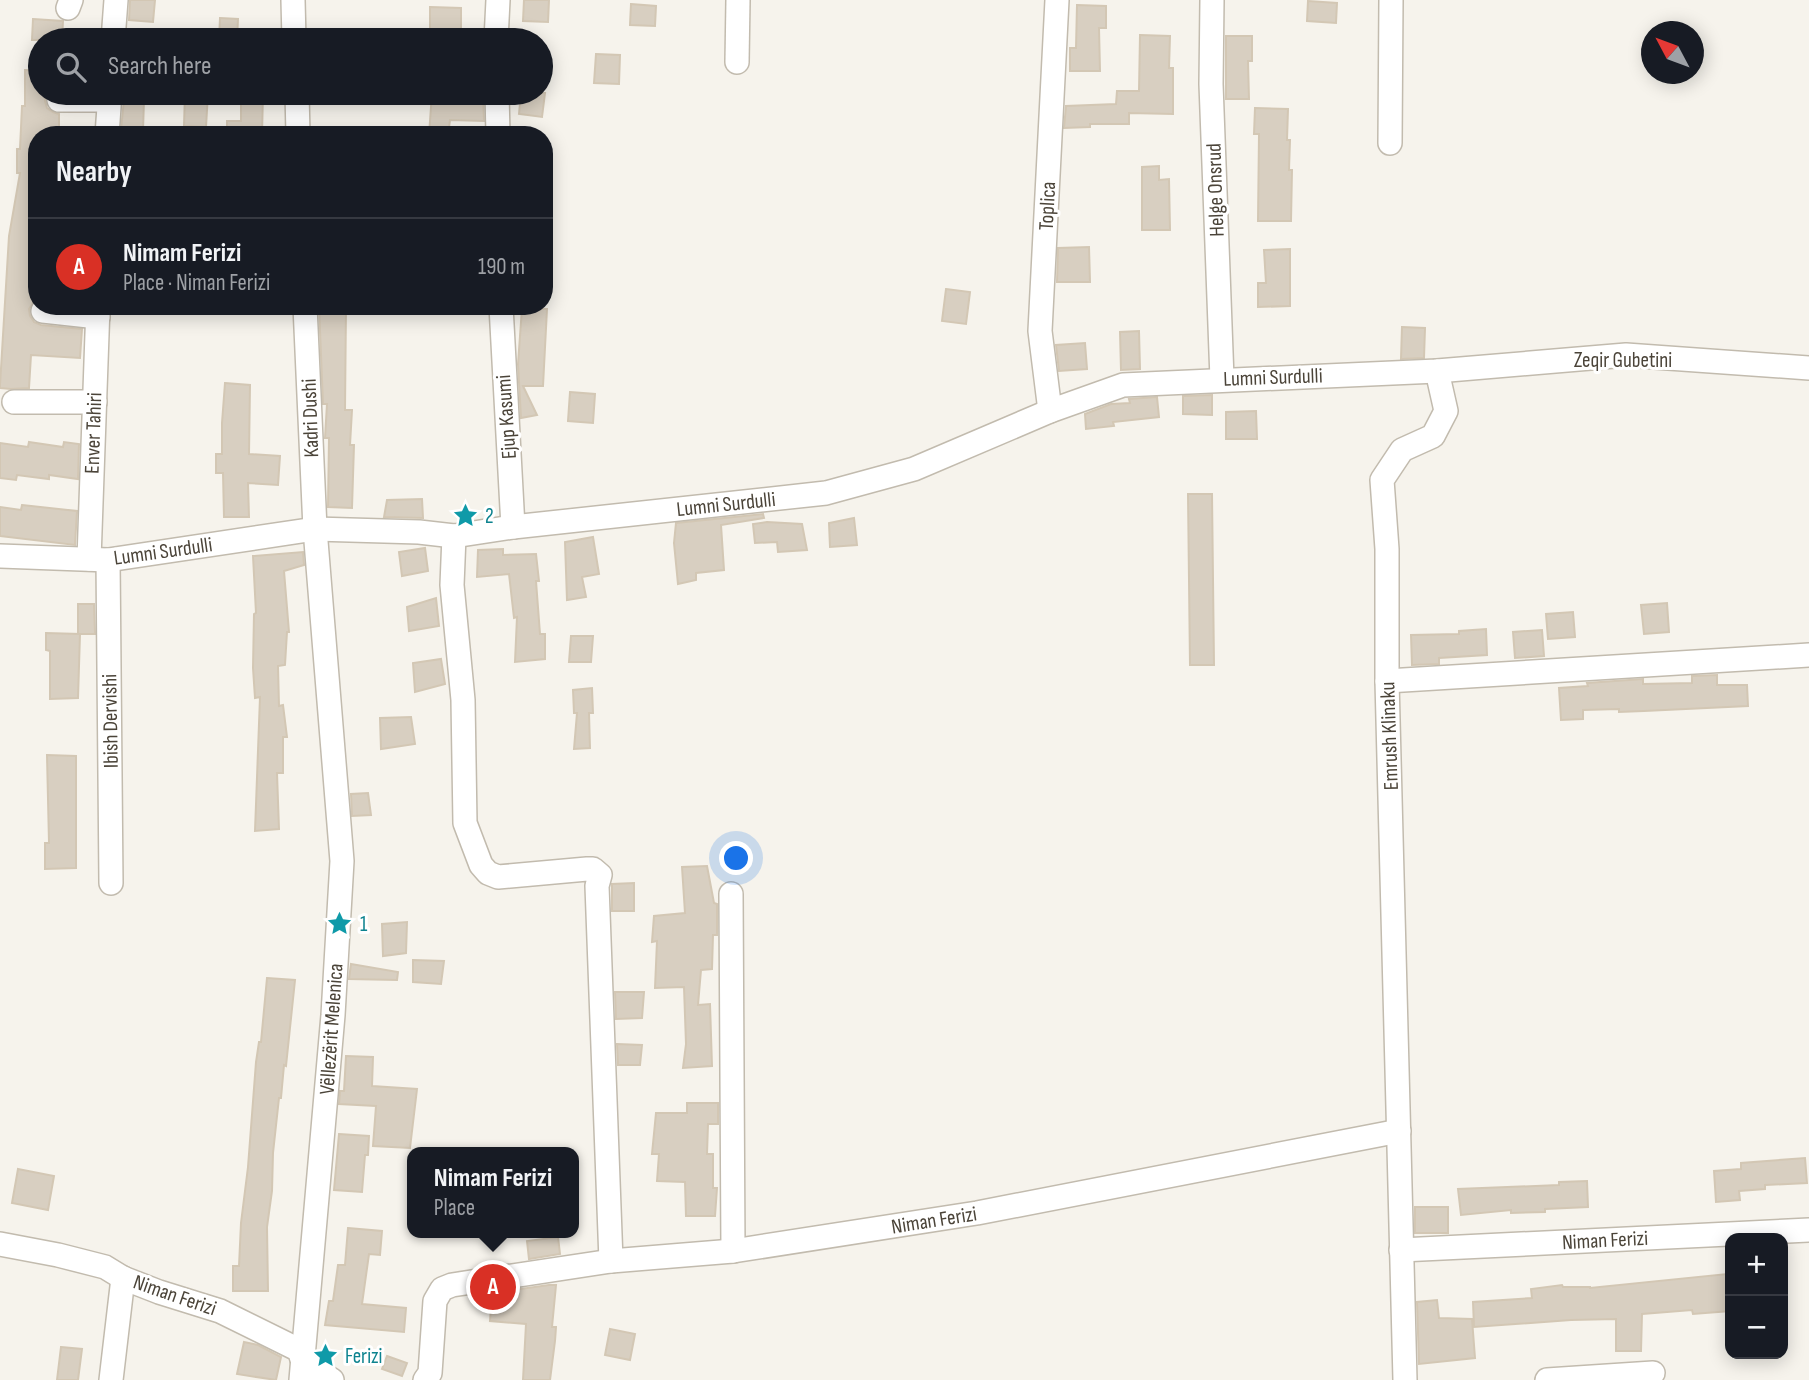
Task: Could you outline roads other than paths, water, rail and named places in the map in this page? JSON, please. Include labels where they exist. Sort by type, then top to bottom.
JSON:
[{"type":"street","points":[[114,28],[116,0]]},
{"type":"street","points":[[293,0],[294,28]]},
{"type":"street","points":[[497,28],[498,0]]},
{"type":"street","points":[[737,62],[738,0]]},
{"type":"street","name":"Toplica","points":[[1050,411],[1040,331],[1057,0]]},
{"type":"street","name":"Helge Onsrud","points":[[1212,0],[1211,84],[1222,379]]},
{"type":"street","points":[[1390,143],[1391,0]]},
{"type":"street","points":[[107,126],[109,105]]},
{"type":"street","points":[[297,105],[298,126]]},
{"type":"street","points":[[497,105],[498,126]]},
{"type":"street","name":"Enver Tahiri","points":[[98,315],[95,402],[98,559]]},
{"type":"street","name":"Kadri Dushi","points":[[306,315],[315,529]]},
{"type":"street","name":"Ejup Kasumi","points":[[501,315],[513,527]]},
{"type":"street","name":"Zeqir Gubetini","points":[[1437,371],[1626,355],[1809,369]]},
{"type":"street","name":"Lumni Surdulli","points":[[0,556],[98,559],[315,529],[419,532],[454,536],[513,527],[827,493],[914,469],[1050,411],[1123,385],[1437,371]]},
{"type":"street","name":"Emrush Klinaku","points":[[1399,1131],[1387,681],[1387,549],[1382,480],[1402,450],[1433,436],[1446,411],[1437,371]]},
{"type":"street","points":[[14,402],[95,402]]},
{"type":"street","name":"Vëllezërit Melenica","points":[[302,1371],[331,1029],[342,861],[315,529]]},
{"type":"street","points":[[454,536],[452,585],[463,700],[465,823],[481,865],[488,873],[498,877],[587,869],[593,869],[600,875],[597,886],[611,1261]]},
{"type":"street","name":"Ibish Dervishi","points":[[98,559],[111,883]]},
{"type":"street","points":[[1387,681],[1809,655]]},
{"type":"street","points":[[731,894],[733,1251]]},
{"type":"street","points":[[1399,1131],[1405,1380]]},
{"type":"street","name":"Niman Ferizi","points":[[425,1380],[430,1373],[435,1301],[442,1289],[452,1285],[611,1261],[733,1251],[1034,1203],[1399,1131]]},
{"type":"street","name":"Niman Ferizi","points":[[1401,1250],[1809,1230]]},
{"type":"street","name":"Niman Ferizi","points":[[0,1244],[105,1267],[123,1278],[159,1292],[220,1311],[299,1350],[302,1371],[332,1380]]},
{"type":"street","points":[[111,1380],[123,1278]]},
{"type":"street","points":[[1547,1380],[1653,1373]]},
{"type":"place","name":"2","points":[[465,516]]},
{"type":"place","name":"1","points":[[340,924]]},
{"type":"place","name":"Nimam Ferizi","points":[[493,1287]]},
{"type":"place","name":"Ferizi","points":[[325,1356]]}]
